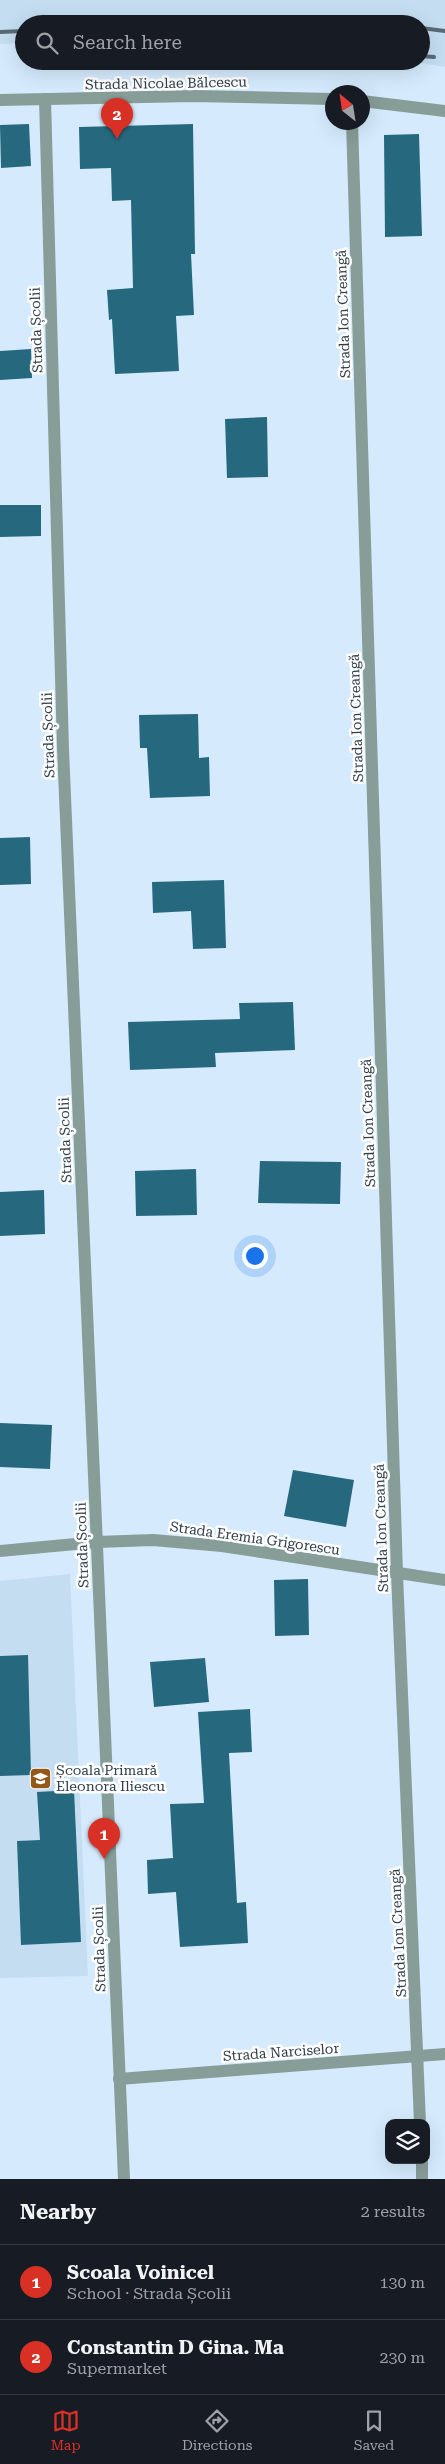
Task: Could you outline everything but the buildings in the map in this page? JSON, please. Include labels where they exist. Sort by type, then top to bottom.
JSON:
[{"type":"street","name":"Strada Nicolae Bălcescu","points":[[0,100],[192,96],[325,99]]},
{"type":"street","name":"Strada Școlii","points":[[45,100],[63,749],[124,2179]]},
{"type":"street","points":[[370,102],[445,111]]},
{"type":"street","name":"Strada Ion Creangă","points":[[352,130],[397,1574],[420,2119]]},
{"type":"street","name":"Strada Eremia Grigorescu","points":[[0,1551],[97,1542],[153,1540],[222,1546],[445,1580]]},
{"type":"street","name":"Strada Narciselor","points":[[119,2079],[445,2054]]},
{"type":"street","points":[[422,2164],[422,2179]]},
{"type":"shaded area","points":[[0,0],[445,0],[445,67],[430,64],[430,15],[15,15],[15,43],[0,44]]},
{"type":"shaded area","name":"Școala Primară Eleonora Iliescu","points":[[70,1574],[88,1976],[0,1978],[0,1581]]},
{"type":"railway","points":[[430,29],[445,31]]},
{"type":"railway","points":[[0,32],[15,31]]},
{"type":"railway","points":[[430,57],[434,57]]},
{"type":"place","name":"Constantin D Gina. Ma","points":[[117,139]]},
{"type":"place","name":"Școala Primară Eleonora Iliescu","points":[[40,1778]]},
{"type":"place","name":"Scoala Voinicel","points":[[104,1859]]}]
